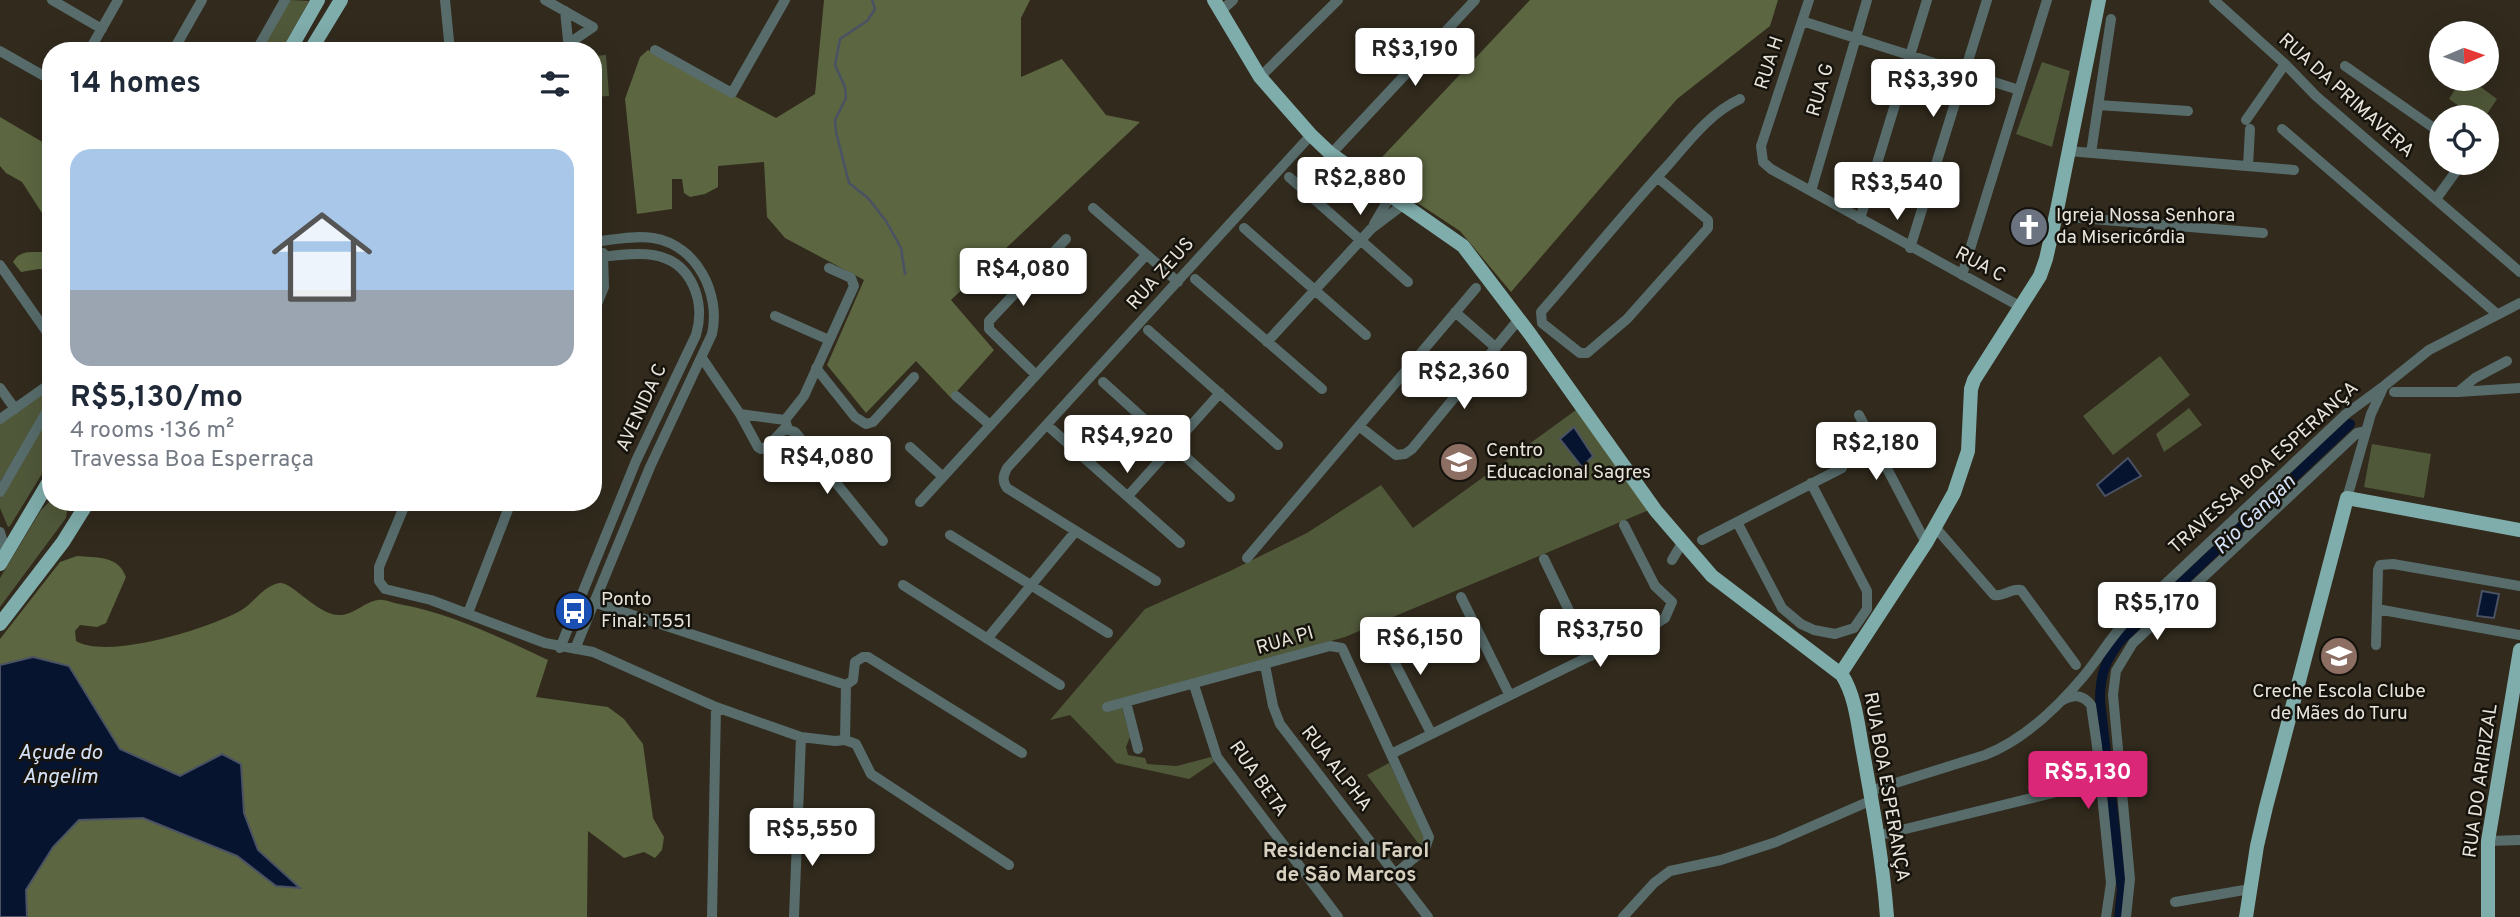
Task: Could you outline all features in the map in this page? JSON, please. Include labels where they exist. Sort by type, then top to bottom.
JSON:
[{"type":"main road","points":[[315,42],[341,0]]},
{"type":"main road","points":[[1845,668],[1926,543],[1954,493],[1965,461],[1974,380],[2040,276],[2056,216],[2099,0]]},
{"type":"main road","points":[[295,42],[320,1]]},
{"type":"main road","points":[[305,42],[320,1]]},
{"type":"main road","name":"RUA BOA ESPERANÇA","points":[[1218,5],[1261,77],[1311,135],[1331,154],[1463,246],[1530,334],[1656,511],[1712,576],[1737,597],[1845,668],[1871,796],[1887,917]]},
{"type":"main road","points":[[3,559],[42,493]]},
{"type":"main road","points":[[2246,917],[2266,807],[2347,498],[2520,530]]},
{"type":"main road","points":[[33,508],[42,499]]},
{"type":"main road","points":[[62,542],[75,517],[74,511]]},
{"type":"main road","points":[[0,624],[82,511]]},
{"type":"main road","name":"RUA DO ARIRIZAL","points":[[2488,917],[2488,841],[2517,687],[2520,650]]},
{"type":"street","points":[[52,0],[102,29]]},
{"type":"street","points":[[94,42],[118,0]]},
{"type":"street","points":[[178,42],[202,0]]},
{"type":"street","points":[[261,42],[285,0]]},
{"type":"street","points":[[445,0],[449,42]]},
{"type":"street","points":[[545,0],[593,27],[575,42]]},
{"type":"street","points":[[655,50],[732,93],[785,0]]},
{"type":"street","points":[[1218,5],[1233,0]]},
{"type":"street","points":[[1261,77],[1338,0]]},
{"type":"street","name":"RUA H","points":[[1764,137],[1809,0]]},
{"type":"street","name":"RUA G","points":[[1811,191],[1867,0]]},
{"type":"street","points":[[1860,219],[1927,0]]},
{"type":"street","points":[[1910,248],[1987,0]]},
{"type":"street","points":[[1962,275],[2047,0]]},
{"type":"street","name":"RUA DA PRIMAVERA","points":[[2214,0],[2316,96],[2520,272]]},
{"type":"street","points":[[1331,154],[1473,1]]},
{"type":"street","points":[[565,11],[568,42]]},
{"type":"street","points":[[2091,153],[2111,19]]},
{"type":"street","points":[[1802,20],[2019,90]]},
{"type":"street","points":[[0,51],[42,75]]},
{"type":"street","points":[[2248,166],[2248,125],[2285,64]]},
{"type":"street","points":[[2345,66],[2429,126]]},
{"type":"street","points":[[1657,177],[1708,220],[1708,228],[1627,319],[1587,353],[1577,351],[1542,323],[1541,312],[1657,177],[1712,116],[1723,106],[1740,99]]},
{"type":"street","points":[[2098,105],[2188,111]]},
{"type":"street","points":[[2074,118],[2096,118]]},
{"type":"street","points":[[2282,129],[2497,314]]},
{"type":"street","name":"RUA ZEUS","points":[[1075,532],[1007,488],[1003,482],[1007,468],[1311,135]]},
{"type":"street","name":"RUA C","points":[[1764,137],[1760,152],[1763,162],[1771,169],[2021,307]]},
{"type":"street","points":[[2068,151],[2294,170]]},
{"type":"street","points":[[2436,200],[2454,175]]},
{"type":"street","points":[[1289,177],[1408,282]]},
{"type":"street","points":[[1371,229],[1391,195]]},
{"type":"street","points":[[1267,342],[1371,229],[1404,204]]},
{"type":"street","points":[[1093,208],[1178,282]]},
{"type":"street","points":[[2056,216],[2263,233]]},
{"type":"street","points":[[1244,228],[1366,335]]},
{"type":"street","name":"AVENIDA C","points":[[575,649],[650,467],[712,334],[715,305],[700,269],[678,249],[653,238],[602,242]]},
{"type":"street","points":[[1036,375],[989,329],[989,321],[1066,240]]},
{"type":"street","name":"AVENIDA C","points":[[561,648],[636,461],[696,335],[700,311],[694,286],[681,267],[664,257],[647,254],[602,258]]},
{"type":"street","points":[[920,502],[1146,255]]},
{"type":"street","points":[[0,265],[42,325]]},
{"type":"street","points":[[702,358],[740,414],[756,444],[761,449],[766,447],[804,396],[854,286],[851,278],[829,268]]},
{"type":"street","points":[[1195,279],[1322,389]]},
{"type":"street","points":[[1247,558],[1476,288]]},
{"type":"street","name":"TRAVESSA BOA ESPERANÇA","points":[[1623,917],[1654,883],[1670,871],[1721,860],[1776,842],[1871,796],[1999,750],[2028,732],[2085,675],[2112,636],[2127,620],[2346,414],[2389,389],[2429,350],[2520,303]]},
{"type":"street","points":[[1455,312],[1494,346]]},
{"type":"street","points":[[775,316],[829,340]]},
{"type":"street","points":[[1359,426],[1396,454],[1405,454],[1420,441],[1518,319]]},
{"type":"street","points":[[1530,334],[1542,323]]},
{"type":"street","points":[[1148,330],[1278,445]]},
{"type":"street","points":[[2458,392],[2475,378],[2507,361]]},
{"type":"street","points":[[816,368],[855,417],[866,424],[873,422],[914,377]]},
{"type":"street","points":[[1102,382],[1230,497]]},
{"type":"street","points":[[0,387],[15,409]]},
{"type":"street","points":[[2347,498],[2366,431],[2389,389],[2458,392],[2520,388]]},
{"type":"street","points":[[0,419],[42,390]]},
{"type":"street","points":[[1128,496],[1220,393]]},
{"type":"street","points":[[956,396],[990,425]]},
{"type":"street","points":[[740,414],[785,425],[795,432],[883,541]]},
{"type":"street","points":[[2346,414],[2358,417],[2366,431]]},
{"type":"street","points":[[1859,415],[1926,543]]},
{"type":"street","points":[[0,492],[42,420]]},
{"type":"street","points":[[1047,425],[1180,543]]},
{"type":"street","points":[[2126,917],[2130,879],[2113,695],[2114,679],[2120,661],[2133,643],[2203,575],[2357,433],[2366,431]]},
{"type":"street","points":[[910,447],[943,477]]},
{"type":"street","points":[[636,461],[650,467]]},
{"type":"street","points":[[1702,540],[1842,468]]},
{"type":"street","points":[[1737,522],[1782,608],[1801,624],[1814,630],[1835,634],[1854,628],[1867,609],[1867,591],[1811,483]]},
{"type":"street","points":[[402,511],[379,567],[379,581],[385,589],[431,600],[561,648],[593,652],[716,706],[801,737],[824,741],[845,740],[856,744],[871,774],[1009,865]]},
{"type":"street","points":[[468,613],[508,511]]},
{"type":"street","points":[[1391,754],[1665,618],[1672,602],[1655,586],[1624,525]]},
{"type":"street","points":[[1935,527],[1994,595],[2001,596],[2012,590],[2021,590],[2076,665]]},
{"type":"street","points":[[0,532],[3,559]]},
{"type":"street","points":[[987,639],[1075,532],[1156,581]]},
{"type":"street","points":[[950,535],[1108,633]]},
{"type":"street","points":[[1672,560],[1682,543]]},
{"type":"street","points":[[1544,559],[1591,656]]},
{"type":"street","points":[[2376,645],[2380,565],[2520,586]]},
{"type":"street","points":[[902,585],[1060,685]]},
{"type":"street","points":[[1461,597],[1509,694]]},
{"type":"street","points":[[593,602],[846,685]]},
{"type":"street","points":[[2377,609],[2520,635]]},
{"type":"street","points":[[1381,636],[1431,733]]},
{"type":"street","name":"RUA PI","points":[[1107,707],[1330,646],[1342,648],[1429,840],[1425,849],[1395,874]]},
{"type":"street","points":[[1844,648],[1845,668]]},
{"type":"street","points":[[846,685],[853,680],[855,662],[868,657],[1022,754]]},
{"type":"street","name":"RUA ALPHA","points":[[1265,665],[1273,706],[1280,724],[1428,917]]},
{"type":"street","points":[[845,740],[846,685]]},
{"type":"street","name":"RUA BETA","points":[[1195,685],[1217,757],[1338,917]]},
{"type":"street","points":[[2060,702],[2080,696],[2087,699],[2091,705],[2111,883],[2106,917]]},
{"type":"street","points":[[1126,702],[1138,749]]},
{"type":"street","points":[[712,917],[716,706]]},
{"type":"street","points":[[794,917],[801,737]]},
{"type":"street","points":[[1877,836],[2085,785]]},
{"type":"street","points":[[2488,841],[2520,840]]},
{"type":"street","points":[[2175,902],[2250,890]]},
{"type":"green space","points":[[290,0],[309,1],[286,42],[266,42]]},
{"type":"green space","points":[[824,0],[1030,0],[1021,18],[1021,77],[1062,59],[1106,115],[1140,122],[951,300],[994,350],[951,398],[916,361],[866,413],[827,365],[864,280],[785,238],[767,217],[764,162],[718,166],[718,187],[705,194],[690,197],[684,193],[682,179],[672,179],[672,209],[637,214],[625,99],[640,57],[648,50],[776,118],[815,94]]},
{"type":"green space","points":[[1530,0],[1778,0],[1770,26],[1677,99],[1511,292],[1460,231],[1369,171]]},
{"type":"green space","points":[[602,55],[606,55],[609,96],[602,96]]},
{"type":"green space","points":[[2042,62],[2070,71],[2052,147],[2016,134]]},
{"type":"green space","points":[[2454,91],[2486,91],[2497,99],[2493,105],[2458,105],[2449,99]]},
{"type":"green space","points":[[0,117],[42,142],[42,213],[22,182],[6,173],[0,166]]},
{"type":"green space","points":[[42,252],[42,269],[21,272],[13,262],[22,254]]},
{"type":"green space","points":[[2160,356],[2190,395],[2113,455],[2083,416]]},
{"type":"green space","points":[[42,393],[42,411],[0,482],[0,424]]},
{"type":"green space","points":[[2189,408],[2202,425],[2164,452],[2156,434]]},
{"type":"green space","points":[[1576,410],[1649,510],[1345,637],[1120,700],[1130,737],[1126,747],[1128,755],[1145,758],[1147,764],[1177,766],[1211,757],[1214,762],[1189,779],[1116,763],[1070,715],[1050,720],[1145,609],[1307,533],[1381,485],[1413,528]]},
{"type":"green space","points":[[42,428],[42,474],[8,527],[0,508],[0,498]]},
{"type":"green space","points":[[2372,444],[2431,454],[2424,498],[2364,487]]},
{"type":"green space","points":[[41,510],[66,511],[66,518],[0,607],[0,578]]},
{"type":"green space","points":[[77,556],[112,561],[126,577],[106,623],[97,627],[80,625],[75,631],[76,641],[91,646],[133,645],[205,626],[240,611],[268,588],[279,583],[290,587],[329,613],[343,615],[380,600],[419,608],[457,620],[548,660],[536,697],[608,707],[624,719],[643,744],[653,818],[664,837],[662,850],[655,858],[644,852],[624,858],[588,831],[587,917],[0,917],[0,639],[60,562]]},
{"type":"green space","points":[[1389,763],[1427,840],[1421,847],[1367,775]]},
{"type":"water","points":[[1574,427],[1593,456],[1582,467],[1560,439]]},
{"type":"water","points":[[2128,458],[2141,476],[2105,496],[2097,485]]},
{"type":"water","points":[[2482,591],[2499,594],[2494,618],[2477,616]]},
{"type":"water","name":"Açude do Angelim","points":[[33,657],[69,666],[120,749],[180,776],[222,754],[241,764],[244,813],[258,850],[300,888],[276,886],[237,856],[143,818],[79,820],[53,847],[26,890],[27,917],[0,917],[0,665]]},
{"type":"waterway","points":[[872,0],[875,9],[867,21],[840,39],[835,65],[845,87],[846,98],[835,120],[836,132],[849,183],[868,198],[886,221],[901,248],[905,274]]},
{"type":"waterway","name":"Rio Gangan","points":[[2119,917],[2122,890],[2100,701],[2101,682],[2108,659],[2124,637],[2350,424]]},
{"type":"place","name":"Igreja Nossa Senhora da Misericórdia","points":[[2029,227]]},
{"type":"place","name":"Centro Educacional Sagres","points":[[1459,462]]},
{"type":"place","name":"Ponto Final: T551","points":[[574,611]]},
{"type":"place","name":"Creche Escola Clube de Mães do Turu","points":[[2339,656]]},
{"type":"district","name":"Residencial Farol de São Marcos","points":[[1346,863]]}]
